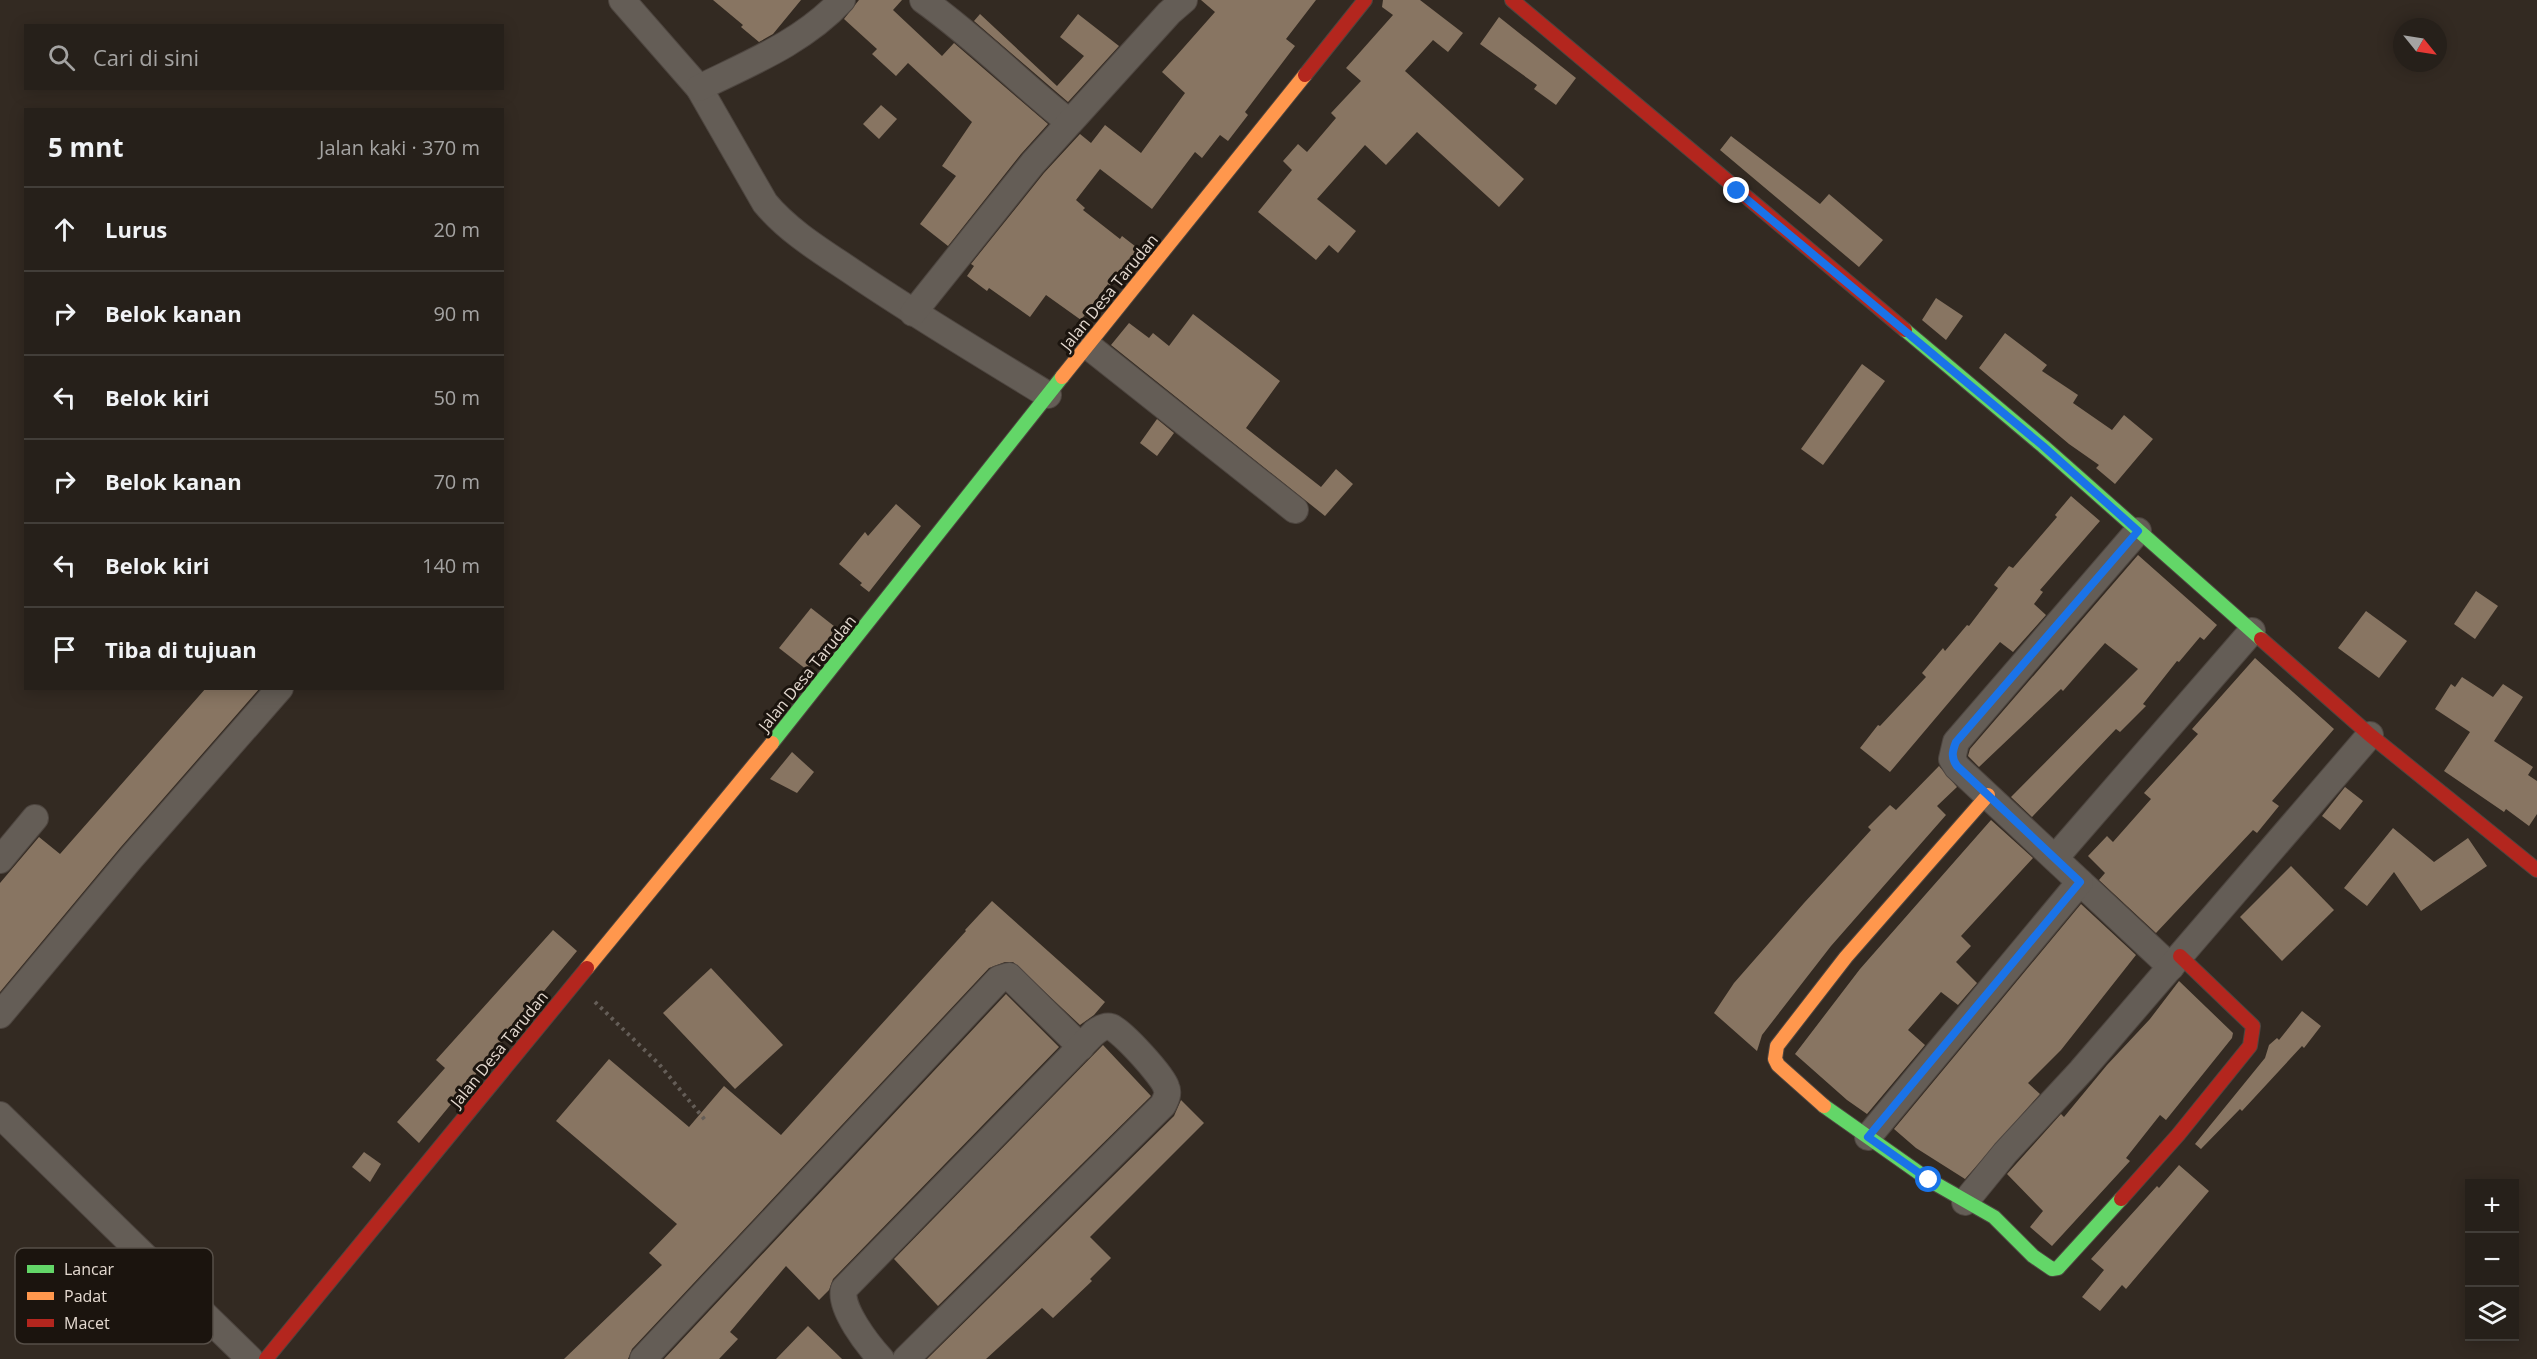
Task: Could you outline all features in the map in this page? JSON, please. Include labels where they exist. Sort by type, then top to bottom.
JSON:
[{"type":"street","points":[[622,0],[699,88],[765,203],[775,215],[827,255],[920,304],[1048,395]]},
{"type":"street","points":[[699,88],[782,48],[812,28],[842,0]]},
{"type":"street","points":[[923,0],[963,29],[1023,86],[1069,122]]},
{"type":"street","name":"Jalan Desa Tarudan","points":[[266,1359],[825,678],[1087,345],[1365,0]]},
{"type":"street","points":[[1512,0],[2043,446],[2370,735],[2537,870]]},
{"type":"street","points":[[920,304],[1169,4]]},
{"type":"street","points":[[1087,345],[1295,510]]},
{"type":"street","points":[[1988,795],[1846,957],[1777,1046],[1775,1059],[1778,1065],[1835,1115],[1965,1202],[1994,1217],[2032,1256],[2052,1269],[2060,1266],[2086,1240],[2178,1135],[2250,1046],[2253,1026],[2080,882],[1952,759],[1956,742],[2138,531]]},
{"type":"street","points":[[2055,858],[2252,631]]},
{"type":"street","points":[[0,1015],[153,833],[278,690]]},
{"type":"street","points":[[1965,1202],[2005,1153],[2081,1071],[2176,962],[2370,735]]},
{"type":"street","points":[[0,860],[35,818]]},
{"type":"street","points":[[1868,1137],[2080,882]]},
{"type":"street","points":[[643,1359],[999,979],[1009,976],[1081,1047]]},
{"type":"street","points":[[871,1355],[843,1302],[844,1288],[1081,1047],[1100,1029],[1114,1028],[1143,1056],[1163,1081],[1167,1090],[1163,1105],[906,1359]]},
{"type":"street","points":[[0,1115],[136,1248]]},
{"type":"street","points":[[213,1323],[250,1359]]},
{"type":"path","points":[[575,982],[659,1064],[705,1120]]},
{"type":"building","points":[[713,0],[801,0],[773,34],[759,42]]},
{"type":"building","points":[[859,0],[902,0],[893,10],[942,56],[954,43],[1048,124],[1021,154],[948,246],[920,224],[956,176],[942,166],[972,122],[908,63],[896,76],[872,54],[877,49],[844,19]]},
{"type":"building","points":[[1201,0],[1316,0],[1286,39],[1295,46],[1245,112],[1248,115],[1228,141],[1220,135],[1202,158],[1195,152],[1152,209],[1100,169],[1076,200],[1085,208],[1083,210],[1120,239],[1122,236],[1140,250],[1110,286],[1108,284],[1081,320],[1046,295],[1030,317],[989,288],[987,291],[967,276],[974,266],[971,264],[1044,173],[1080,134],[1091,143],[1105,125],[1141,153],[1185,93],[1162,72],[1215,12]]},
{"type":"building","points":[[1383,0],[1420,0],[1463,33],[1448,52],[1433,40],[1405,71],[1524,179],[1499,207],[1417,132],[1386,165],[1365,145],[1317,199],[1356,231],[1338,253],[1329,245],[1316,260],[1258,212],[1292,170],[1283,161],[1298,144],[1307,152],[1336,118],[1331,113],[1361,81],[1346,68],[1393,15],[1382,7]]},
{"type":"building","points":[[980,14],[1057,86],[1084,56],[1060,37],[1078,14],[1119,46],[1068,102],[974,21]]},
{"type":"building","points":[[1499,17],[1576,78],[1556,105],[1534,89],[1537,85],[1480,44]]},
{"type":"building","points":[[881,105],[897,119],[879,139],[863,124]]},
{"type":"building","points":[[1731,136],[1820,204],[1829,194],[1883,240],[1859,267],[1720,150]]},
{"type":"building","points":[[1936,298],[1963,316],[1946,340],[1922,320]]},
{"type":"building","points":[[1193,314],[1280,381],[1246,428],[1321,487],[1336,469],[1353,484],[1325,516],[1111,345],[1129,323],[1149,338],[1153,333],[1169,346]]},
{"type":"building","points":[[2005,333],[2047,365],[2042,371],[2078,395],[2073,403],[2112,430],[2124,415],[2153,439],[2115,484],[2096,468],[2099,465],[2069,444],[1979,368]]},
{"type":"building","points":[[1862,364],[1885,381],[1823,465],[1801,449]]},
{"type":"building","points":[[1157,419],[1174,433],[1157,456],[1140,443]]},
{"type":"building","points":[[2071,496],[2100,521],[2040,590],[2043,592],[2034,604],[2046,615],[2013,652],[2000,642],[1890,772],[1860,748],[1878,725],[1880,726],[1926,677],[1922,673],[1943,648],[1945,651],[1967,625],[1969,626],[1998,588],[1994,585],[2009,566],[2013,568],[2057,517],[2055,515]]},
{"type":"building","points":[[896,504],[921,526],[869,592],[860,585],[862,583],[839,564],[865,532],[868,536]]},
{"type":"building","points":[[2138,555],[2217,625],[2204,640],[2200,637],[2179,662],[2177,661],[2143,704],[2146,706],[2120,732],[2116,729],[2032,817],[2011,797],[2138,669],[2105,643],[2063,691],[2061,689],[1979,767],[1968,756],[1970,749]]},
{"type":"building","points":[[2476,591],[2498,606],[2475,639],[2454,624]]},
{"type":"building","points":[[811,608],[839,630],[807,670],[779,648]]},
{"type":"building","points":[[2366,611],[2407,641],[2379,678],[2338,648]]},
{"type":"building","points":[[2255,658],[2334,729],[2272,801],[2279,806],[2257,833],[2253,830],[2156,933],[2099,880],[2105,873],[2088,856],[2107,836],[2113,842],[2151,799],[2144,793],[2198,734],[2192,729]]},
{"type":"building","points":[[2462,677],[2493,697],[2503,684],[2523,697],[2494,741],[2533,767],[2528,775],[2537,781],[2537,814],[2529,826],[2506,809],[2504,812],[2444,771],[2470,732],[2435,709],[2451,684],[2455,687]]},
{"type":"building","points":[[204,690],[258,690],[120,848],[0,992],[0,883],[39,837],[60,854]]},
{"type":"building","points":[[792,752],[814,772],[797,793],[770,779]]},
{"type":"building","points":[[1939,766],[1957,787],[1937,806],[1946,815],[1831,946],[1762,1035],[1757,1051],[1714,1013],[1734,983],[1871,830],[1868,827],[1890,805],[1896,810]]},
{"type":"building","points":[[2345,787],[2363,801],[2340,830],[2322,816]]},
{"type":"building","points":[[1991,820],[2033,858],[1961,936],[1971,946],[1956,962],[1977,983],[1958,1005],[1941,992],[1908,1030],[1925,1045],[1867,1114],[1847,1100],[1795,1054],[1860,969]]},
{"type":"building","points":[[2393,828],[2434,862],[2468,838],[2487,866],[2421,911],[2394,872],[2367,906],[2344,888]]},
{"type":"building","points":[[2291,866],[2334,910],[2282,961],[2240,917]]},
{"type":"building","points":[[992,901],[1105,1002],[1094,1015],[1080,1025],[1013,962],[1005,962],[989,968],[632,1349],[628,1359],[564,1359],[662,1265],[649,1253],[677,1224],[556,1121],[609,1059],[689,1127],[724,1086],[781,1135]]},
{"type":"building","points":[[2081,904],[2136,955],[2061,1050],[2028,1083],[2040,1094],[1965,1179],[1916,1148],[1894,1129]]},
{"type":"building","points":[[553,930],[577,951],[419,1143],[397,1122],[445,1068],[436,1060]]},
{"type":"building","points":[[711,968],[783,1045],[735,1089],[663,1013]]},
{"type":"building","points":[[2179,981],[2233,1033],[2232,1038],[2166,1120],[2160,1115],[2126,1158],[2130,1161],[2052,1246],[2030,1227],[2043,1211],[2007,1174],[2061,1114],[2064,1117],[2107,1065],[2150,1019]]},
{"type":"building","points":[[1006,994],[1059,1047],[833,1279],[829,1290],[819,1300],[786,1266],[730,1332],[738,1339],[719,1359],[664,1359]]},
{"type":"building","points":[[2302,1011],[2321,1026],[2304,1048],[2302,1046],[2242,1111],[2240,1109],[2201,1149],[2195,1144],[2265,1058],[2269,1045],[2277,1038],[2279,1040]]},
{"type":"building","points":[[1103,1045],[1151,1096],[938,1306],[894,1259]]},
{"type":"building","points":[[1181,1100],[1204,1123],[1090,1237],[1111,1258],[1090,1279],[1092,1281],[1053,1318],[1042,1308],[986,1359],[927,1359],[1174,1116]]},
{"type":"building","points":[[364,1152],[381,1164],[370,1182],[352,1167]]},
{"type":"building","points":[[2179,1165],[2209,1191],[2126,1289],[2122,1285],[2100,1311],[2082,1297],[2104,1270],[2091,1259]]},
{"type":"building","points":[[808,1326],[842,1359],[776,1359]]},
{"type":"traffic: fast","points":[[1905,330],[2043,446],[2261,639]]},
{"type":"traffic: fast","points":[[772,743],[1062,377]]},
{"type":"traffic: fast","points":[[1824,1106],[1929,1180],[1994,1217],[2033,1256],[2052,1269],[2058,1268],[2121,1199]]},
{"type":"traffic: slow","points":[[1062,377],[1305,75]]},
{"type":"traffic: slow","points":[[587,968],[772,743]]},
{"type":"traffic: slow","points":[[1824,1106],[1778,1065],[1775,1059],[1777,1046],[1846,957],[1988,795]]},
{"type":"traffic: jam","points":[[1305,75],[1365,0]]},
{"type":"traffic: jam","points":[[1512,0],[1905,330]]},
{"type":"traffic: jam","points":[[2261,639],[2370,735],[2537,870]]},
{"type":"traffic: jam","points":[[2121,1199],[2178,1135],[2250,1046],[2253,1026],[2180,956]]},
{"type":"traffic: jam","points":[[266,1359],[587,968]]},
{"type":"route","points":[[1737,191],[2043,446],[2138,531],[1956,742],[1953,750],[1952,759],[1957,766],[2080,882],[1868,1137],[1929,1180]]}]
